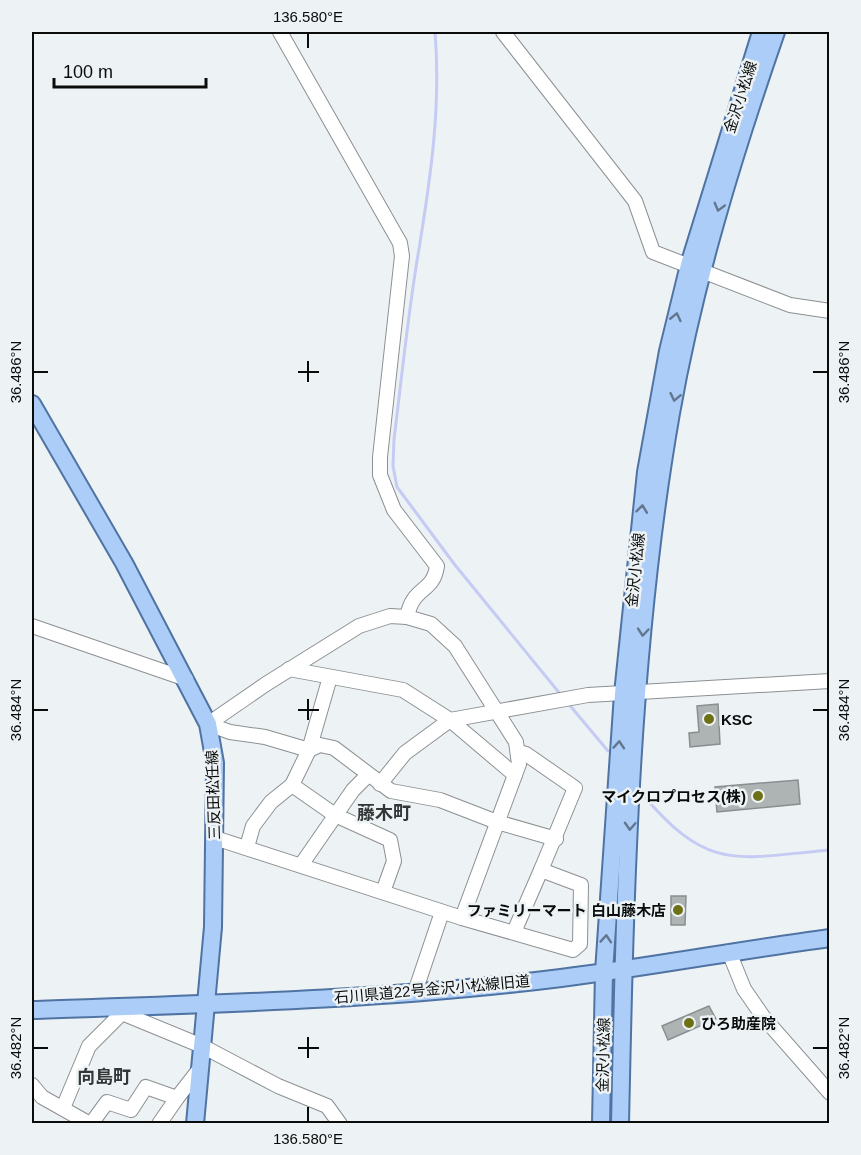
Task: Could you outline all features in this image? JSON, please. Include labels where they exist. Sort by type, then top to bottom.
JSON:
[{"type":"main road","name":"金沢小松線","points":[[695,268],[761,32]]},
{"type":"main road","name":"金沢小松線","points":[[601,1124],[604,972],[630,693],[646,472],[668,351],[776,32]]},
{"type":"main road","name":"三反田松任線","points":[[32,404],[37,420],[124,563],[208,724],[215,763],[213,927],[207,1004],[198,1071],[198,1122]]},
{"type":"main road","name":"金沢小松線","points":[[620,1124],[630,693]]},
{"type":"main road","name":"石川県道22号金沢小松線旧道","points":[[32,1010],[125,1010],[415,992],[604,972],[830,938]]},
{"type":"street","points":[[280,32],[400,243],[402,256],[380,475],[394,510],[437,566],[432,584],[413,596],[407,617]]},
{"type":"street","points":[[503,32],[635,201],[653,252],[790,305],[830,311]]},
{"type":"street","points":[[208,724],[289,669],[359,626],[390,616],[407,617],[431,624],[455,646],[516,742],[519,752],[515,775],[462,918]]},
{"type":"street","points":[[32,626],[186,679]]},
{"type":"street","points":[[289,669],[403,690],[450,720],[515,775]]},
{"type":"street","points":[[247,847],[253,826],[271,802],[292,785],[309,750],[330,677]]},
{"type":"street","points":[[380,784],[405,753],[450,720],[495,710],[579,697],[830,681]]},
{"type":"street","points":[[208,724],[230,732],[265,737],[309,750],[320,745],[334,748],[391,792],[440,800],[498,822],[556,839]]},
{"type":"street","points":[[514,932],[556,839],[575,788],[526,754],[519,752]]},
{"type":"street","points":[[301,865],[335,816],[368,775]]},
{"type":"street","points":[[292,785],[335,816],[390,840],[394,861],[383,892]]},
{"type":"street","points":[[215,838],[442,912],[573,950],[580,944],[581,885],[541,870]]},
{"type":"street","points":[[415,992],[442,912]]},
{"type":"street","points":[[729,952],[744,989],[764,1018],[830,1094]]},
{"type":"street","points":[[63,1108],[89,1046],[125,1010],[202,1046],[278,1086],[327,1106],[340,1124]]},
{"type":"street","points":[[159,1124],[198,1071]]},
{"type":"street","points":[[32,1085],[42,1097],[91,1124],[107,1102],[131,1110],[146,1087],[177,1098]]},
{"type":"building","name":"KSC","points":[[718,704],[720,744],[690,747],[689,733],[699,732],[697,706]]},
{"type":"building","name":"マイクロプロセス(株)","points":[[798,780],[800,804],[717,812],[715,787]]},
{"type":"building","name":"ファミリーマート 白山藤木店","points":[[671,896],[686,896],[685,925],[671,925]]},
{"type":"building","name":"ひろ助産院","points":[[709,1006],[716,1019],[668,1040],[662,1026]]},
{"type":"waterway","points":[[435,32],[437,87],[434,140],[405,344],[393,466],[397,487],[455,565],[561,695]]},
{"type":"waterway","points":[[567,702],[608,751]]},
{"type":"waterway","points":[[643,795],[666,820],[687,838],[707,849],[726,855],[771,856],[830,850]]},
{"type":"place","name":"KSC","points":[[709,719]]},
{"type":"place","name":"マイクロプロセス(株)","points":[[758,796]]},
{"type":"place","name":"ファミリーマート 白山藤木店","points":[[678,910]]},
{"type":"place","name":"ひろ助産院","points":[[689,1023]]},
{"type":"district","name":"藤木町","points":[[384,813]]},
{"type":"district","name":"向島町","points":[[104,1077]]}]
